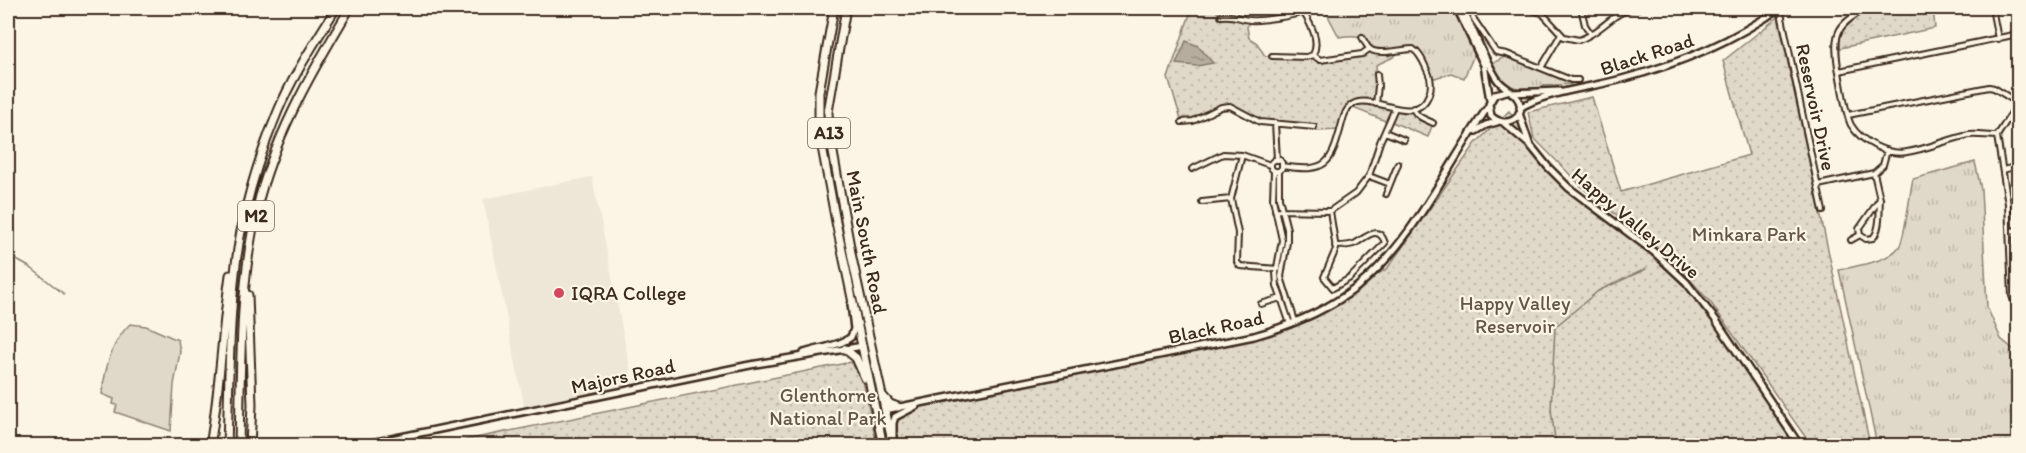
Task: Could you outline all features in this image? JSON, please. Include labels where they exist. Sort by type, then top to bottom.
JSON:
[{"type":"highway","name":"M2","points":[[227,446],[232,307],[238,249],[250,190],[275,118],[288,89],[336,8]]},
{"type":"highway","name":"M2","points":[[239,446],[242,318],[247,265],[260,196],[274,152],[298,98],[350,8]]},
{"type":"highway","name":"Main South Road","points":[[834,8],[819,92],[819,131],[826,175],[883,446]]},
{"type":"highway","name":"Main South Road","points":[[846,8],[830,97],[829,130],[852,258],[893,446]]},
{"type":"highway","points":[[826,175],[828,167],[823,133],[829,130]]},
{"type":"highway","points":[[210,446],[218,398],[226,305],[232,265],[238,249]]},
{"type":"highway","points":[[247,265],[252,386],[251,445]]},
{"type":"highway","name":"A13","points":[[845,349],[856,358],[873,399]]},
{"type":"highway","points":[[882,394],[890,404],[898,407]]},
{"type":"highway","points":[[876,412],[885,410]]},
{"type":"main road","points":[[1458,8],[1484,65],[1491,116],[1502,122]]},
{"type":"main road","points":[[1462,8],[1494,75],[1518,98],[1520,111],[1513,120],[1486,124],[1471,134]]},
{"type":"main road","name":"Black Road","points":[[1520,111],[1533,100],[1649,72],[1682,61],[1729,39],[1780,8]]},
{"type":"main road","name":"Black Road","points":[[1510,92],[1585,88]]},
{"type":"main road","points":[[1490,100],[1497,93],[1510,92]]},
{"type":"main road","name":"Black Road","points":[[885,410],[1254,336],[1328,305],[1356,287],[1400,243],[1488,107]]},
{"type":"main road","name":"Happy Valley Drive","points":[[1520,111],[1524,132],[1531,146]]},
{"type":"main road","name":"Happy Valley Drive","points":[[1502,122],[1531,146],[1569,188],[1654,252],[1686,282],[1715,319],[1800,446]]},
{"type":"main road","name":"A13","points":[[792,358],[852,337],[854,329],[851,294]]},
{"type":"main road","name":"Majors Road","points":[[357,446],[792,358],[871,345]]},
{"type":"main road","name":"A13","points":[[893,446],[895,417],[923,403]]},
{"type":"main road","name":"Majors Road","points":[[372,446],[382,441]]},
{"type":"street","points":[[1525,8],[1542,14],[1568,39],[1579,40],[1616,15],[1629,8],[1638,8]]},
{"type":"street","points":[[1581,8],[1585,25],[1591,34]]},
{"type":"street","name":"Reservoir Drive","points":[[1780,8],[1823,212]]},
{"type":"street","points":[[1867,8],[1848,20],[1839,30],[1837,42],[1839,71],[1848,115],[1856,131],[1875,145],[1900,153],[1973,135],[1997,136]]},
{"type":"street","points":[[1992,8],[1998,39]]},
{"type":"street","points":[[1221,16],[1235,15],[1250,20],[1291,16],[1303,10],[1316,38],[1313,55]]},
{"type":"street","points":[[1473,18],[1494,50],[1570,80],[1578,80]]},
{"type":"street","points":[[1541,68],[1561,34]]},
{"type":"street","points":[[1839,71],[2019,34]]},
{"type":"street","points":[[1292,322],[1277,286],[1282,240],[1273,199],[1276,171],[1282,166],[1306,170],[1318,168],[1327,162],[1336,144],[1347,109],[1359,101],[1395,108],[1413,108],[1427,99],[1432,84],[1431,77],[1418,52],[1413,49],[1374,51],[1369,49],[1362,37]]},
{"type":"street","points":[[1313,55],[1320,60],[1362,54],[1369,49]]},
{"type":"street","points":[[1272,56],[1306,57],[1313,55]]},
{"type":"street","points":[[1376,104],[1377,74]]},
{"type":"street","points":[[1848,115],[1989,87],[2019,103],[1997,136],[2008,204],[2013,302],[2019,313]]},
{"type":"street","points":[[1182,122],[1193,121],[1230,105],[1260,122],[1314,127]]},
{"type":"street","points":[[1275,210],[1330,211],[1356,192],[1369,176],[1380,142],[1395,108]]},
{"type":"street","points":[[1413,108],[1418,116],[1433,123]]},
{"type":"street","points":[[1275,123],[1277,160],[1282,166]]},
{"type":"street","points":[[1385,132],[1404,140]]},
{"type":"street","points":[[1818,185],[1874,173],[1883,165],[1887,150]]},
{"type":"street","points":[[1192,168],[1223,154],[1242,155],[1270,165],[1276,171],[1281,209],[1287,229],[1287,242],[1279,269],[1292,322]]},
{"type":"street","points":[[1242,155],[1231,199],[1238,233],[1236,258],[1238,265],[1279,269]]},
{"type":"street","points":[[1270,165],[1272,161],[1277,160]]},
{"type":"street","points":[[1386,194],[1398,164]]},
{"type":"street","points":[[2003,170],[2019,166]]},
{"type":"street","points":[[1860,235],[1870,239],[1876,234],[1880,199],[1874,173]]},
{"type":"street","points":[[1369,176],[1390,184]]},
{"type":"street","points":[[1202,202],[1231,199]]},
{"type":"street","points":[[1860,235],[1859,229],[1880,199]]},
{"type":"street","points":[[1330,211],[1335,253],[1324,277],[1334,288],[1350,278],[1384,241],[1374,233],[1351,244],[1335,246]]},
{"type":"street","points":[[2009,231],[2019,230]]},
{"type":"street","points":[[1851,240],[1860,235]]},
{"type":"street","points":[[1261,304],[1281,298]]},
{"type":"shaded area","name":"IQRA College","points":[[592,177],[634,388],[525,410],[483,199]]},
{"type":"green space","points":[[1192,8],[1216,8],[1221,16],[1230,15],[1250,20],[1247,27],[1249,38],[1257,43],[1265,56],[1310,56],[1320,60],[1362,54],[1369,49],[1399,51],[1394,57],[1376,65],[1378,86],[1376,103],[1392,107],[1388,122],[1353,108],[1352,105],[1347,109],[1340,130],[1316,131],[1315,128],[1260,122],[1230,106],[1221,107],[1193,121],[1182,122],[1168,78]]},
{"type":"green space","points":[[1324,8],[1457,8],[1477,48],[1464,78],[1451,73],[1431,77],[1418,52],[1413,49],[1374,51],[1359,37],[1339,37]]},
{"type":"green space","points":[[1873,8],[1933,8],[1935,28],[1840,48],[1841,33],[1844,28]]},
{"type":"green space","name":"Minkara Park","points":[[1778,17],[1870,445],[1811,445],[1711,303],[1671,258],[1585,190],[1534,138],[1528,112],[1592,97],[1621,192],[1749,155],[1723,61]]},
{"type":"green space","points":[[1506,56],[1571,81],[1571,84],[1541,88],[1511,86],[1497,72],[1493,63]]},
{"type":"green space","points":[[1414,110],[1415,114],[1433,123],[1428,137],[1392,122],[1396,111]]},
{"type":"green space","name":"Happy Valley Reservoir","points":[[1509,111],[1563,184],[1637,242],[1703,302],[1804,445],[899,446],[892,413],[1270,336],[1387,269],[1476,143]]},
{"type":"green space","points":[[1975,162],[1981,189],[1987,307],[2001,339],[2018,353],[2018,445],[1877,445],[1839,270],[1887,257],[1899,247],[1913,179]]},
{"type":"green space","points":[[130,324],[146,326],[178,340],[180,352],[174,385],[171,431],[115,412],[117,405],[113,404],[114,399],[102,394],[110,356],[123,331]]},
{"type":"green space","name":"Glenthorne National Park","points":[[851,362],[863,381],[877,445],[441,445]]},
{"type":"water","points":[[1186,41],[1198,46],[1213,63],[1197,66],[1176,64]]},
{"type":"waterway","points":[[8,249],[13,258],[31,268],[64,294]]},
{"type":"waterway","points":[[1556,446],[1551,410],[1555,327],[1598,291],[1646,269]]},
{"type":"place","name":"IQRA College","points":[[559,293]]}]
